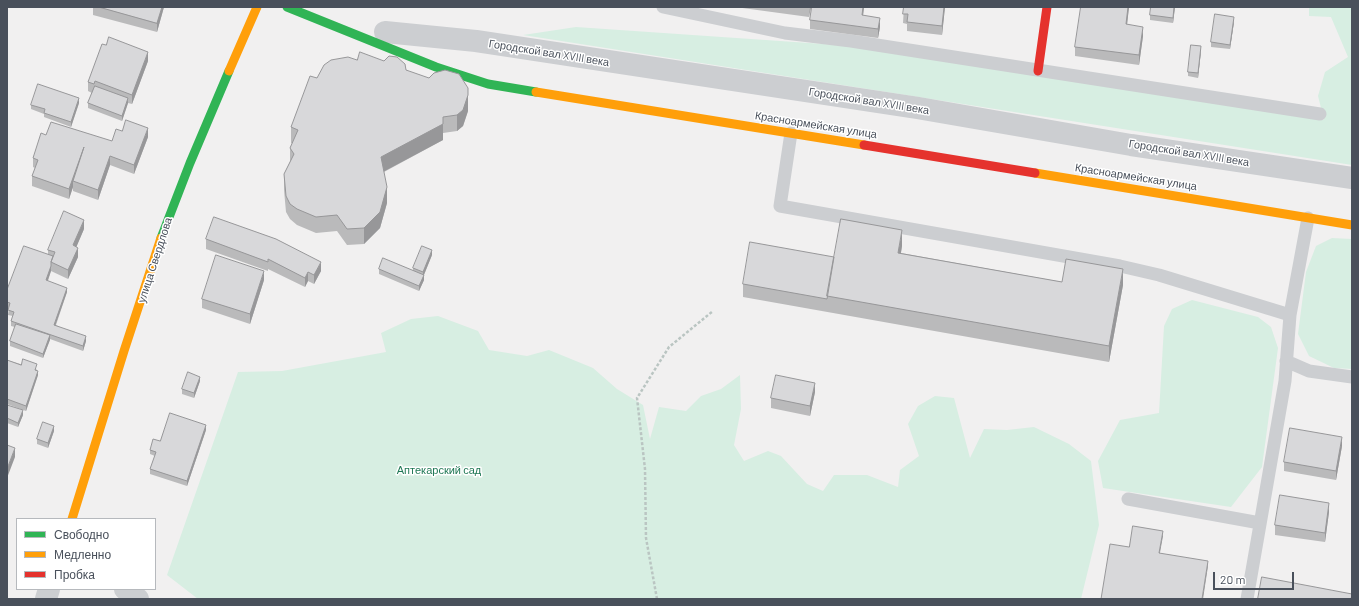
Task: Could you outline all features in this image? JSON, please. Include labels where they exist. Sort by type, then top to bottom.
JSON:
[{"type":"street","name":"улица Свердлова","points":[[72,518],[158,249],[203,130],[257,7]]},
{"type":"street","name":"Красноармейская улица","points":[[287,7],[394,53],[438,69],[488,84],[1352,226]]},
{"type":"street","points":[[1038,71],[1047,7]]},
{"type":"street","name":"Городской вал XVIII века","points":[[385,32],[476,41],[918,108],[1131,144],[1352,178]]},
{"type":"street","points":[[126,590],[138,599]]},
{"type":"lane","points":[[663,7],[785,33],[851,41],[1320,114]]},
{"type":"lane","points":[[791,133],[780,206],[1120,266],[1159,275],[1290,315]]},
{"type":"lane","points":[[1247,599],[1285,381],[1290,315],[1308,218]]},
{"type":"lane","points":[[1286,361],[1309,371],[1352,377]]},
{"type":"lane","points":[[1128,499],[1260,523]]},
{"type":"path","points":[[657,599],[646,538],[645,469],[637,398],[669,347],[713,311]]},
{"type":"green space","points":[[1309,7],[1352,7],[1352,165],[523,35],[576,27],[853,46],[1324,120],[1318,96],[1325,72],[1348,57],[1331,17],[1309,16]]},
{"type":"green space","points":[[1332,238],[1352,239],[1352,369],[1334,368],[1309,356],[1298,334],[1306,272],[1316,246]]},
{"type":"green space","points":[[1192,300],[1258,317],[1271,327],[1278,348],[1262,467],[1231,507],[1103,488],[1098,461],[1120,420],[1159,413],[1164,326],[1172,309]]},
{"type":"green space","name":"Аптекарский сад","points":[[438,316],[478,331],[489,350],[527,356],[549,350],[593,368],[617,389],[643,405],[650,439],[659,407],[686,411],[701,396],[721,389],[740,375],[741,409],[734,445],[744,461],[768,451],[781,456],[807,484],[823,491],[834,475],[867,475],[898,487],[900,470],[919,456],[908,424],[918,406],[935,396],[954,398],[970,458],[984,429],[1007,430],[1034,427],[1069,444],[1091,461],[1099,525],[1081,599],[198,599],[167,575],[238,372],[282,371],[386,352],[381,333],[411,319]]},
{"type":"building","points":[[99,7],[162,7],[157,23]]},
{"type":"building","points":[[812,7],[863,7],[862,15],[880,18],[878,29],[810,20]]},
{"type":"building","points":[[904,7],[944,7],[942,26],[907,22],[908,14],[903,14]]},
{"type":"building","points":[[1081,7],[1128,7],[1126,24],[1143,27],[1139,55],[1075,47]]},
{"type":"building","points":[[1151,7],[1174,7],[1173,18],[1150,15]]},
{"type":"building","points":[[1215,14],[1234,17],[1230,45],[1211,42]]},
{"type":"building","points":[[109,37],[148,52],[132,95],[95,81],[94,84],[88,82],[102,44],[106,45]]},
{"type":"building","points":[[1191,45],[1201,46],[1198,73],[1188,72]]},
{"type":"building","points":[[360,52],[384,61],[389,56],[397,57],[405,64],[406,70],[429,78],[434,73],[445,70],[459,74],[468,88],[468,95],[463,110],[457,115],[443,117],[443,124],[381,157],[387,187],[380,212],[364,228],[347,229],[337,215],[316,217],[297,209],[290,204],[286,196],[284,174],[294,154],[290,148],[298,130],[291,127],[310,76],[317,78],[324,65],[331,60],[348,57],[357,60]]},
{"type":"building","points":[[38,84],[79,98],[71,122],[44,113],[45,109],[31,105]]},
{"type":"building","points":[[95,86],[128,98],[122,116],[88,103]]},
{"type":"building","points":[[126,120],[148,128],[134,165],[110,156],[98,190],[73,181],[84,147],[69,189],[32,176],[38,160],[33,158],[41,133],[46,135],[51,122],[112,141],[116,129],[122,131]]},
{"type":"building","points":[[64,211],[84,220],[73,245],[78,248],[68,270],[51,262],[55,252],[48,250]]},
{"type":"building","points":[[214,217],[276,239],[321,262],[314,275],[308,272],[305,278],[268,259],[268,262],[206,239]]},
{"type":"building","points":[[841,219],[902,230],[898,253],[1062,282],[1066,259],[1123,269],[1109,346],[827,296]]},
{"type":"building","points":[[750,242],[834,257],[827,299],[743,284]]},
{"type":"building","points":[[24,246],[53,256],[46,280],[67,288],[54,325],[86,336],[83,346],[11,321],[14,312],[8,310],[10,303],[7,302],[7,290]]},
{"type":"building","points":[[422,246],[432,250],[423,272],[413,268]]},
{"type":"building","points":[[216,255],[264,271],[250,314],[202,299]]},
{"type":"building","points":[[383,258],[424,275],[419,286],[379,269]]},
{"type":"building","points":[[16,324],[50,335],[43,354],[10,341]]},
{"type":"building","points":[[23,359],[37,364],[35,370],[38,371],[26,406],[7,399],[7,360],[21,365]]},
{"type":"building","points":[[188,372],[200,377],[194,393],[182,389]]},
{"type":"building","points":[[776,375],[815,383],[810,406],[771,398]]},
{"type":"building","points":[[7,405],[23,410],[18,423],[7,418]]},
{"type":"building","points":[[170,413],[206,425],[187,481],[150,469],[156,452],[150,450],[153,439],[160,441]]},
{"type":"building","points":[[43,422],[54,426],[48,443],[37,439]]},
{"type":"building","points":[[1290,428],[1342,437],[1336,471],[1284,462]]},
{"type":"building","points":[[7,445],[15,448],[7,469]]},
{"type":"building","points":[[1280,495],[1329,503],[1325,533],[1275,525]]},
{"type":"building","points":[[1133,526],[1163,531],[1159,553],[1208,561],[1202,599],[1101,599],[1110,544],[1129,547]]},
{"type":"building","points":[[1262,577],[1352,594],[1351,599],[1258,599]]},
{"type":"traffic: fast","points":[[287,7],[436,67],[488,84],[536,92]]},
{"type":"traffic: fast","points":[[161,238],[190,163],[229,71]]},
{"type":"traffic: slow","points":[[229,71],[257,7]]},
{"type":"traffic: slow","points":[[536,92],[864,145]]},
{"type":"traffic: slow","points":[[1035,173],[1352,225]]},
{"type":"traffic: slow","points":[[72,518],[161,238]]},
{"type":"traffic: jam","points":[[1038,71],[1047,7]]},
{"type":"traffic: jam","points":[[864,145],[1035,173]]}]
